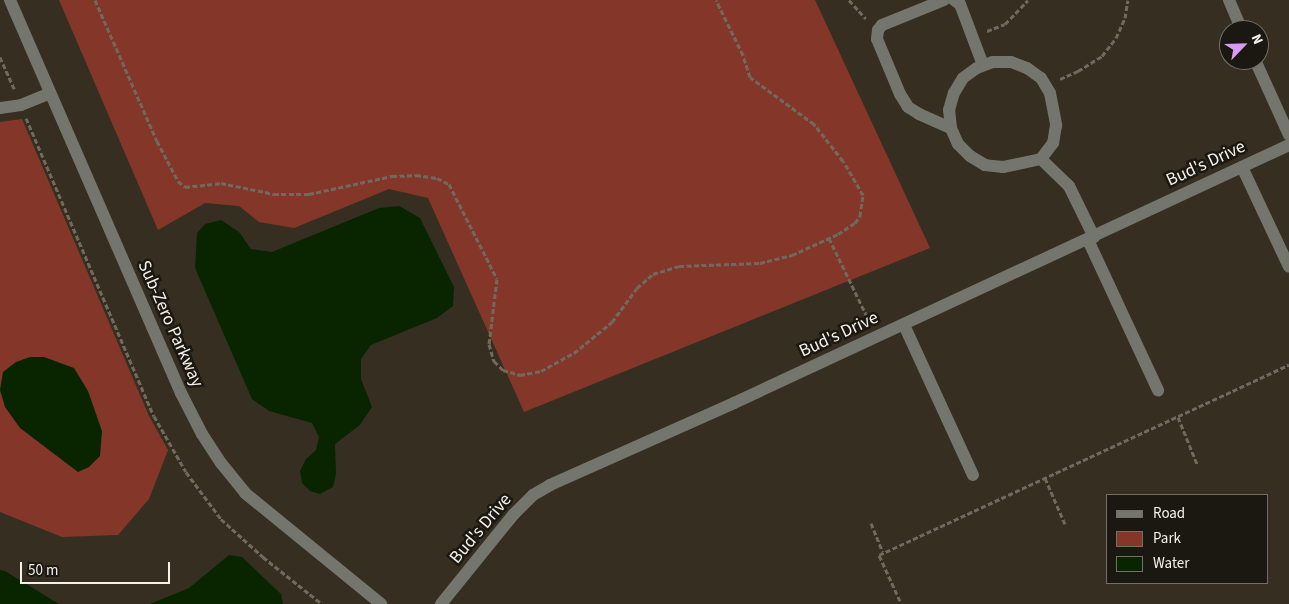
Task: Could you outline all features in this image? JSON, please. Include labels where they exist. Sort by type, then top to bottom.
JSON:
[{"type":"street","name":"Sub-Zero Parkway","points":[[10,0],[181,393],[202,434],[245,493],[381,604]]},
{"type":"street","points":[[944,0],[882,24],[878,30],[878,39],[900,94],[908,107],[951,128]]},
{"type":"street","points":[[954,0],[960,4],[983,65]]},
{"type":"street","points":[[1228,0],[1237,20]]},
{"type":"street","points":[[993,62],[1011,62],[1027,68],[1041,78],[1050,93],[1056,126],[1053,143],[1041,159],[1003,167],[985,164],[970,156],[958,144],[951,128],[950,110],[954,93],[963,78],[983,65],[993,62]]},
{"type":"street","points":[[1260,70],[1289,134]]},
{"type":"street","points":[[0,108],[21,105],[50,93]]},
{"type":"street","name":"Bud's Drive","points":[[441,604],[514,514],[533,496],[550,485],[877,337],[1289,145]]},
{"type":"street","points":[[1041,159],[1069,186],[1158,390]]},
{"type":"street","points":[[1242,167],[1289,267]]},
{"type":"street","points":[[904,324],[973,475]]},
{"type":"path","points":[[95,0],[157,141],[178,182],[185,187],[221,183],[274,194],[309,194],[392,176],[416,174],[437,178],[449,184],[497,279],[489,344],[494,361],[503,370],[520,375],[541,371],[574,353],[612,322],[637,288],[653,274],[679,266],[760,263],[792,255],[829,238],[855,223],[860,216],[863,195],[843,161],[814,124],[750,77],[743,55],[716,0]]},
{"type":"path","points":[[973,37],[1005,24],[1028,0]]},
{"type":"path","points":[[1046,86],[1078,72],[1102,56],[1116,38],[1125,18],[1128,0]]},
{"type":"path","points":[[0,57],[2,67],[21,105],[154,416],[186,472],[221,519],[263,557],[322,604]]},
{"type":"path","points":[[829,238],[877,337]]},
{"type":"path","points":[[900,601],[879,554],[1289,365]]},
{"type":"path","points":[[1178,417],[1197,464]]},
{"type":"path","points":[[1045,478],[1065,524]]},
{"type":"path","points":[[871,522],[884,552]]},
{"type":"green space","points":[[59,0],[815,0],[930,248],[524,412],[428,198],[389,189],[294,228],[259,222],[239,206],[205,203],[158,230]]},
{"type":"green space","points":[[22,119],[149,416],[168,450],[149,499],[118,535],[62,537],[0,512],[0,122]]},
{"type":"water","points":[[399,206],[420,218],[454,287],[453,306],[437,318],[371,345],[361,359],[361,379],[372,407],[360,425],[335,444],[336,474],[333,487],[320,494],[310,491],[302,483],[300,471],[306,459],[316,450],[319,437],[312,423],[269,411],[252,399],[195,268],[197,233],[205,224],[221,220],[239,232],[251,249],[272,252],[379,208]]},
{"type":"water","points":[[30,357],[44,357],[74,368],[88,391],[102,431],[100,456],[89,467],[78,472],[20,428],[5,407],[0,390],[3,372],[16,362]]},
{"type":"water","points":[[229,555],[242,557],[281,594],[283,604],[150,604],[189,588]]},
{"type":"water","points":[[0,570],[5,571],[59,604],[0,604]]}]
